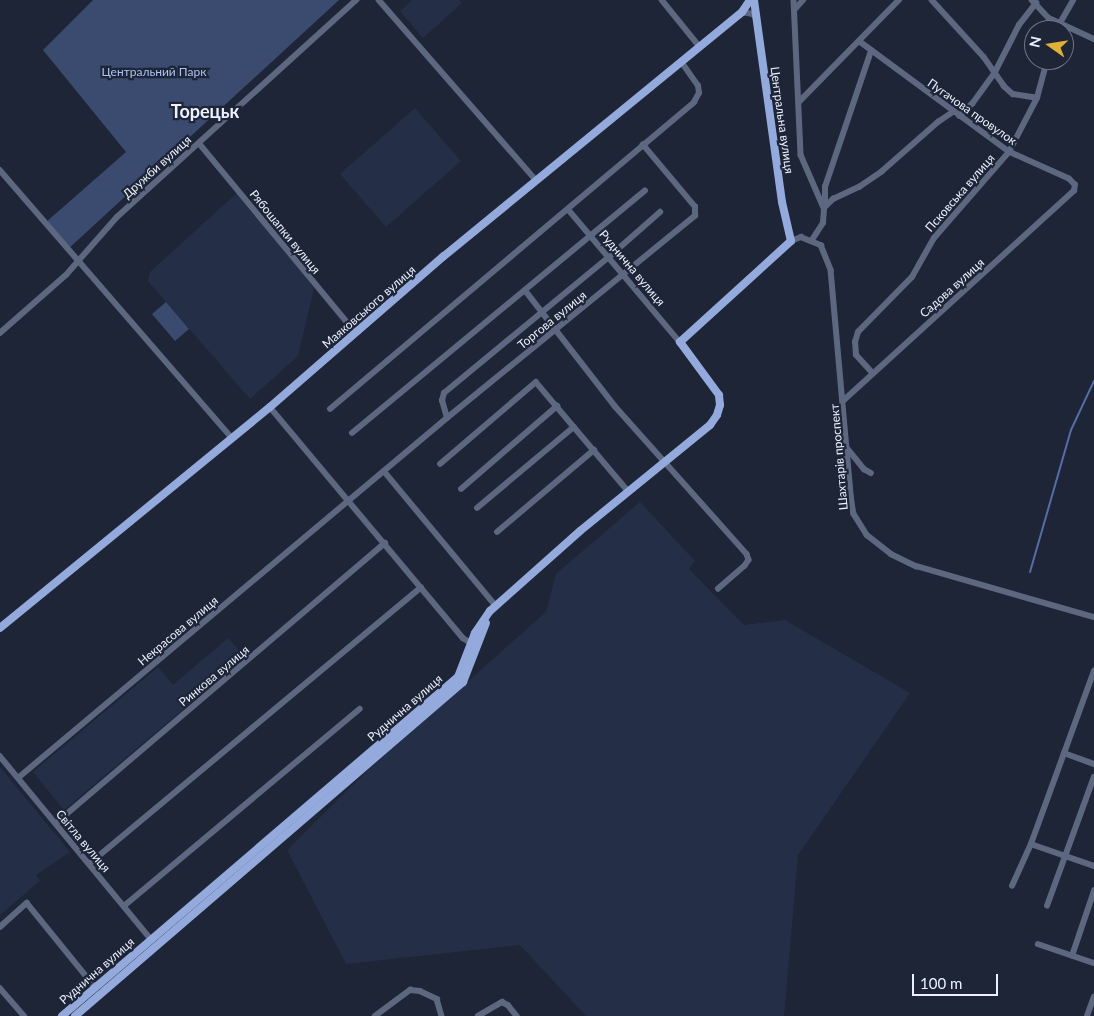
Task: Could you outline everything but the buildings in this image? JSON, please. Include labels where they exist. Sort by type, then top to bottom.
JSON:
[{"type":"main road","name":"Маяковського вулиця","points":[[0,628],[270,407],[536,180],[742,12],[750,0]]},
{"type":"main road","name":"Центральна вулиця","points":[[754,0],[782,202],[791,242]]},
{"type":"main road","points":[[680,342],[791,242]]},
{"type":"main road","name":"Руднична вулиця","points":[[62,1016],[458,677],[475,633],[493,608],[580,531],[710,425],[717,415],[720,405],[718,395],[712,383],[680,342]]},
{"type":"main road","points":[[75,1016],[463,682],[493,608]]},
{"type":"street","name":"Дружби вулиця","points":[[0,333],[66,275],[117,217],[356,0]]},
{"type":"street","points":[[379,0],[536,180]]},
{"type":"street","points":[[662,0],[700,47]]},
{"type":"street","points":[[794,0],[802,155],[824,208]]},
{"type":"street","points":[[795,9],[803,0]]},
{"type":"street","points":[[799,102],[860,42],[899,0]]},
{"type":"street","points":[[932,0],[984,57],[1004,86],[1013,94],[1037,98]]},
{"type":"street","points":[[1063,20],[1073,0]]},
{"type":"street","points":[[959,116],[972,104],[995,72],[1019,25],[1034,2],[1053,20]]},
{"type":"street","points":[[742,12],[747,12],[757,18]]},
{"type":"street","points":[[1074,30],[1094,39]]},
{"type":"street","name":"Пугачова провулок","points":[[860,42],[1009,152],[1069,179],[1075,185],[1074,191]]},
{"type":"street","points":[[791,242],[801,237],[812,240],[823,222],[825,187],[871,51]]},
{"type":"street","points":[[330,409],[694,102],[699,93],[698,86],[681,62]]},
{"type":"street","name":"Псковська вулиця","points":[[873,374],[856,355],[854,342],[858,332],[912,278],[934,238],[1009,152],[1037,98],[1044,70]]},
{"type":"street","points":[[824,208],[833,199],[860,187],[881,172],[938,122],[953,112]]},
{"type":"street","name":"Рябошапки вулиця","points":[[199,142],[356,334]]},
{"type":"street","name":"Торгова вулиця","points":[[384,471],[695,216],[695,207],[642,145]]},
{"type":"street","points":[[0,170],[232,438]]},
{"type":"street","points":[[0,182],[6,177]]},
{"type":"street","points":[[352,433],[645,191]]},
{"type":"street","name":"Садова вулиця","points":[[844,400],[1074,191]]},
{"type":"street","name":"Руднична вулиця","points":[[568,209],[680,342]]},
{"type":"street","points":[[447,418],[442,401],[444,393],[609,257],[660,212]]},
{"type":"street","name":"Шахтарів проспект","points":[[812,240],[821,245],[831,270],[854,514],[867,535],[878,545],[916,566],[1094,617]]},
{"type":"street","points":[[525,290],[615,406],[747,554],[749,560],[745,566],[719,589]]},
{"type":"street","points":[[440,464],[536,382],[629,492]]},
{"type":"street","points":[[461,489],[557,406]]},
{"type":"street","points":[[270,407],[350,500],[463,638],[471,643]]},
{"type":"street","points":[[477,508],[574,427]]},
{"type":"street","points":[[848,449],[864,469],[871,473]]},
{"type":"street","points":[[497,532],[594,450]]},
{"type":"street","points":[[384,471],[493,608]]},
{"type":"street","name":"Некрасова вулиця","points":[[18,778],[384,471]]},
{"type":"street","name":"Ринкова вулиця","points":[[56,823],[385,543]]},
{"type":"street","points":[[89,864],[421,587]]},
{"type":"street","points":[[1012,886],[1031,844],[1094,671]]},
{"type":"street","points":[[124,906],[360,709]]},
{"type":"street","points":[[1064,753],[1094,764]]},
{"type":"street","name":"Світла вулиця","points":[[0,756],[151,938]]},
{"type":"street","points":[[1047,906],[1094,777]]},
{"type":"street","points":[[1031,844],[1094,866]]},
{"type":"street","points":[[1072,956],[1094,891]]},
{"type":"street","points":[[0,927],[27,903],[95,987]]},
{"type":"street","points":[[1038,944],[1094,963]]},
{"type":"street","points":[[0,988],[24,1016]]},
{"type":"street","points":[[375,1016],[410,990],[420,991],[437,999],[442,1016]]},
{"type":"street","points":[[1087,1016],[1094,997]]},
{"type":"street","points":[[478,1016],[486,1009],[502,1002],[508,1005],[516,1016]]},
{"type":"shaded area","points":[[412,0],[459,0],[462,3],[423,38],[400,11]]},
{"type":"shaded area","points":[[415,108],[461,161],[386,227],[340,174]]},
{"type":"shaded area","points":[[239,191],[314,288],[298,356],[250,399],[148,281],[150,272]]},
{"type":"shaded area","points":[[640,502],[695,561],[689,569],[744,625],[785,620],[910,693],[798,855],[784,1016],[586,1016],[520,945],[346,964],[287,850],[366,772],[546,612],[556,574]]},
{"type":"shaded area","points":[[228,638],[245,657],[64,810],[33,772],[158,667],[173,685]]},
{"type":"shaded area","points":[[0,767],[70,852],[36,875],[40,881],[0,915]]},
{"type":"green space","name":"Центральний Парк","points":[[93,0],[339,0],[67,250],[45,223],[126,152],[43,50]]},
{"type":"green space","points":[[166,302],[189,329],[175,341],[152,314]]},
{"type":"waterway","points":[[1030,572],[1071,430],[1094,381]]},
{"type":"district","name":"Торецьк","points":[[205,111]]}]
